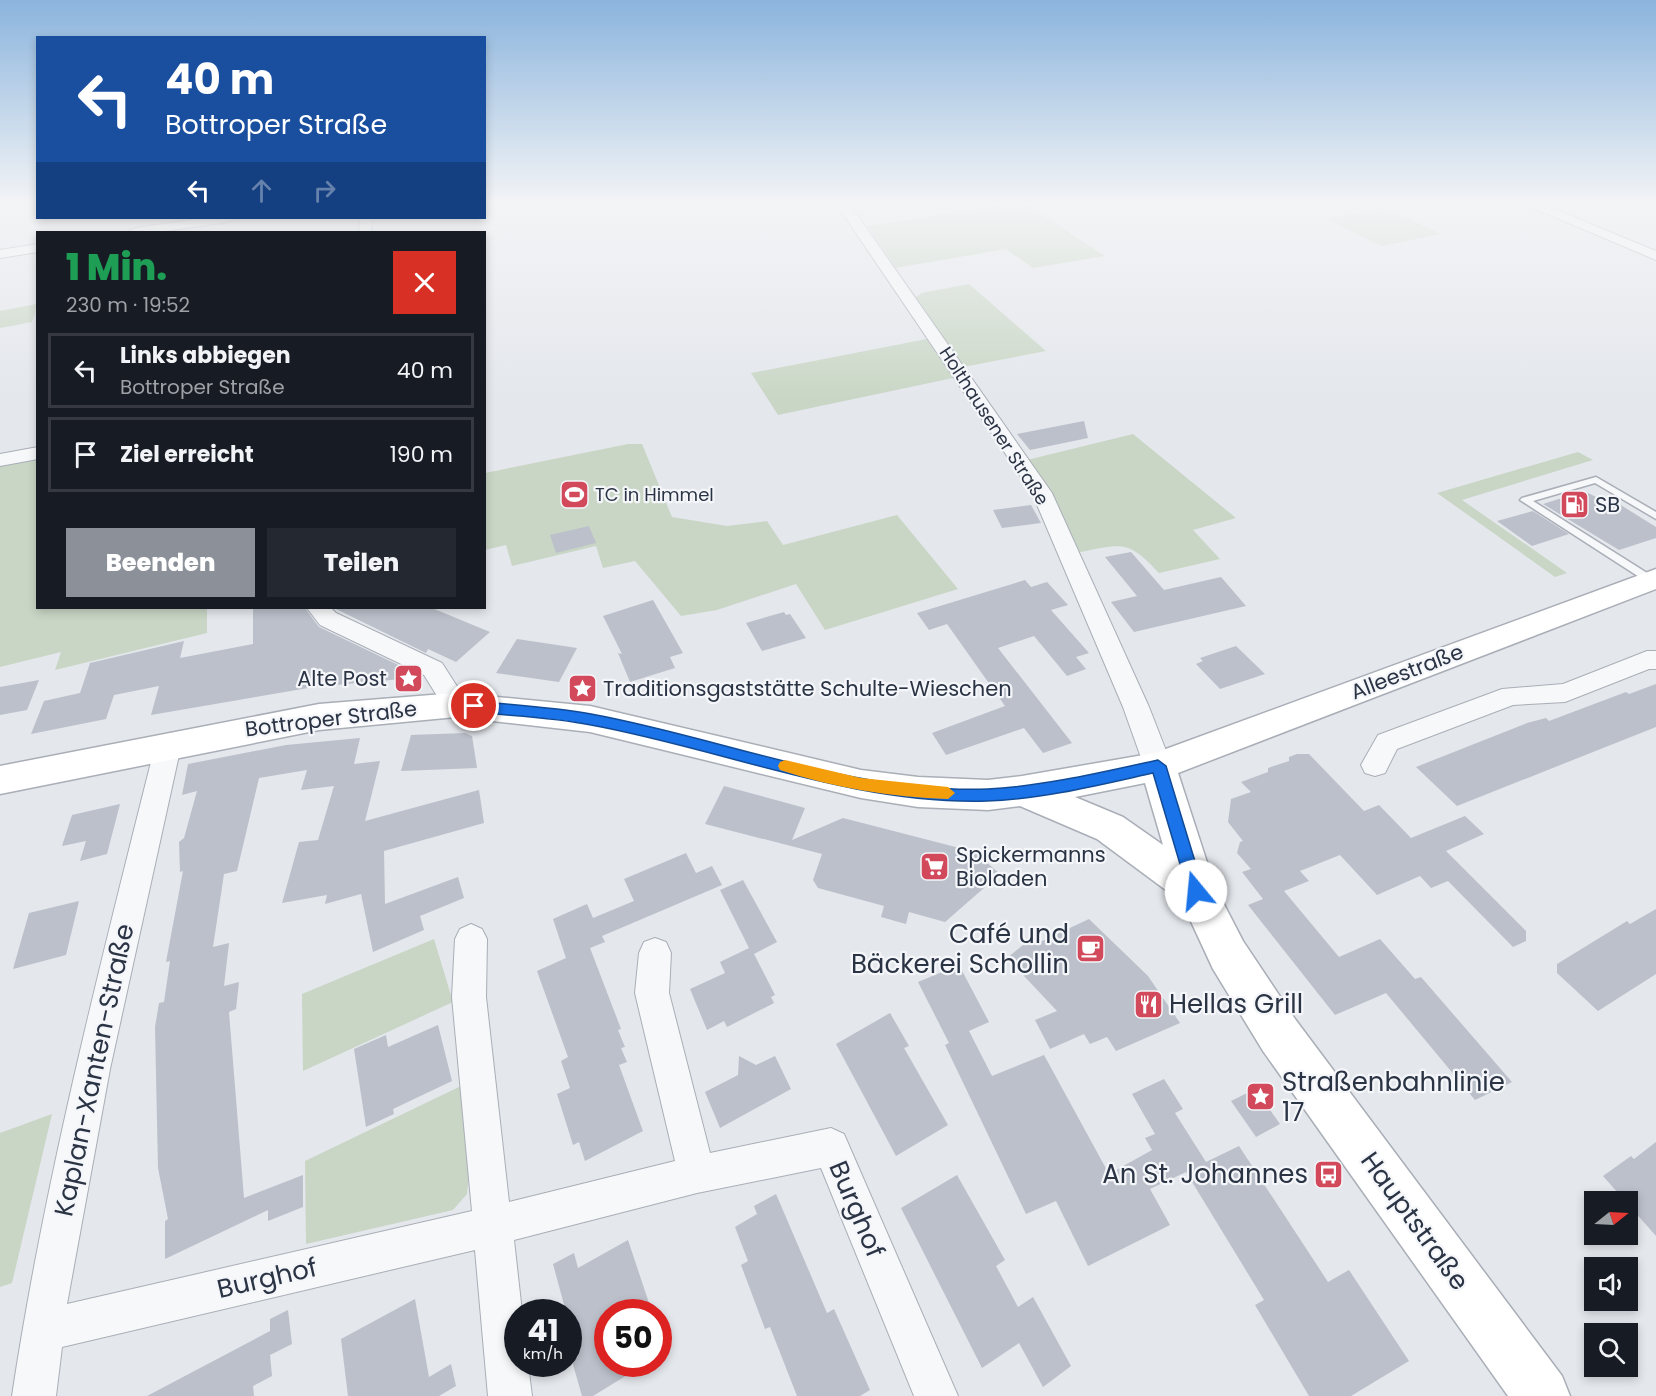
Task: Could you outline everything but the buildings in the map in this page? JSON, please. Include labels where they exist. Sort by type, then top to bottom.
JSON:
[{"type":"main road","name":"Alleestraße","points":[[1158,766],[1654,579]]},
{"type":"main road","name":"Bottroper Straße","points":[[0,780],[319,717],[456,705],[590,719],[872,785],[918,792],[988,795],[1094,780],[1158,766]]},
{"type":"main road","name":"Hauptstraße","points":[[1158,766],[1196,891],[1228,955],[1279,1035],[1542,1396]]},
{"type":"main road","name":"Hauptstraße","points":[[1022,791],[1110,828],[1196,891]]},
{"type":"street","name":"Holthausener Straße","points":[[886,267],[1041,493],[1136,707],[1158,766]]},
{"type":"street","points":[[0,460],[36,453]]},
{"type":"street","points":[[319,609],[328,619],[433,669],[456,705]]},
{"type":"street","points":[[1375,765],[1387,742],[1511,696],[1565,693],[1647,660],[1656,660]]},
{"type":"street","name":"Kaplan-Xanten-Straße","points":[[34,1396],[54,1256],[104,1022],[168,746]]},
{"type":"street","points":[[471,939],[469,997],[510,1396]]},
{"type":"street","points":[[655,953],[652,993],[697,1174]]},
{"type":"street","name":"Burghof","points":[[42,1331],[492,1226],[697,1174],[831,1147],[936,1396]]},
{"type":"lane","points":[[1654,579],[1525,500],[1596,480],[1656,516]]},
{"type":"green space","points":[[969,284],[1046,351],[963,367],[916,297],[922,293]]},
{"type":"green space","points":[[36,304],[32,322],[0,328],[0,311]]},
{"type":"green space","points":[[927,339],[953,378],[778,415],[751,373]]},
{"type":"green space","points":[[1133,434],[1236,518],[1193,530],[1220,559],[1159,573],[1139,554],[1124,547],[1106,547],[1080,552],[1055,502],[1027,460]]},
{"type":"green space","points":[[628,444],[642,444],[672,517],[727,526],[767,521],[783,545],[897,515],[958,589],[825,630],[796,584],[717,610],[681,616],[635,561],[603,568],[596,546],[512,566],[506,545],[486,550],[486,473]]},
{"type":"green space","points":[[1578,452],[1593,460],[1462,500],[1567,573],[1555,577],[1437,493]]},
{"type":"green space","points":[[36,458],[36,609],[207,609],[207,633],[55,670],[61,652],[0,667],[0,464]]},
{"type":"green space","points":[[434,939],[453,1002],[303,1071],[302,994]]},
{"type":"green space","points":[[461,1086],[469,1176],[467,1194],[453,1210],[306,1244],[305,1161]]},
{"type":"green space","points":[[52,1114],[12,1283],[0,1287],[0,1133]]},
{"type":"slow traffic","points":[[785,766],[861,784],[918,792],[948,793]]},
{"type":"place","name":"TC in Himmel","points":[[574,495]]},
{"type":"place","name":"SB","points":[[1574,505]]},
{"type":"place","name":"Alte Post","points":[[408,679]]},
{"type":"place","name":"Traditionsgaststätte Schulte-Wieschen","points":[[582,689]]},
{"type":"place","name":"Spickermanns Bioladen","points":[[935,867]]},
{"type":"place","name":"Café und Bäckerei Schollin","points":[[1090,949]]},
{"type":"place","name":"Hellas Grill","points":[[1148,1004]]},
{"type":"place","name":"Straßenbahnlinie 17","points":[[1261,1097]]},
{"type":"place","name":"An St. Johannes","points":[[1329,1174]]},
{"type":"route","points":[[474,706],[590,719],[861,784],[918,792],[988,795],[1094,780],[1158,766],[1196,891]]}]
